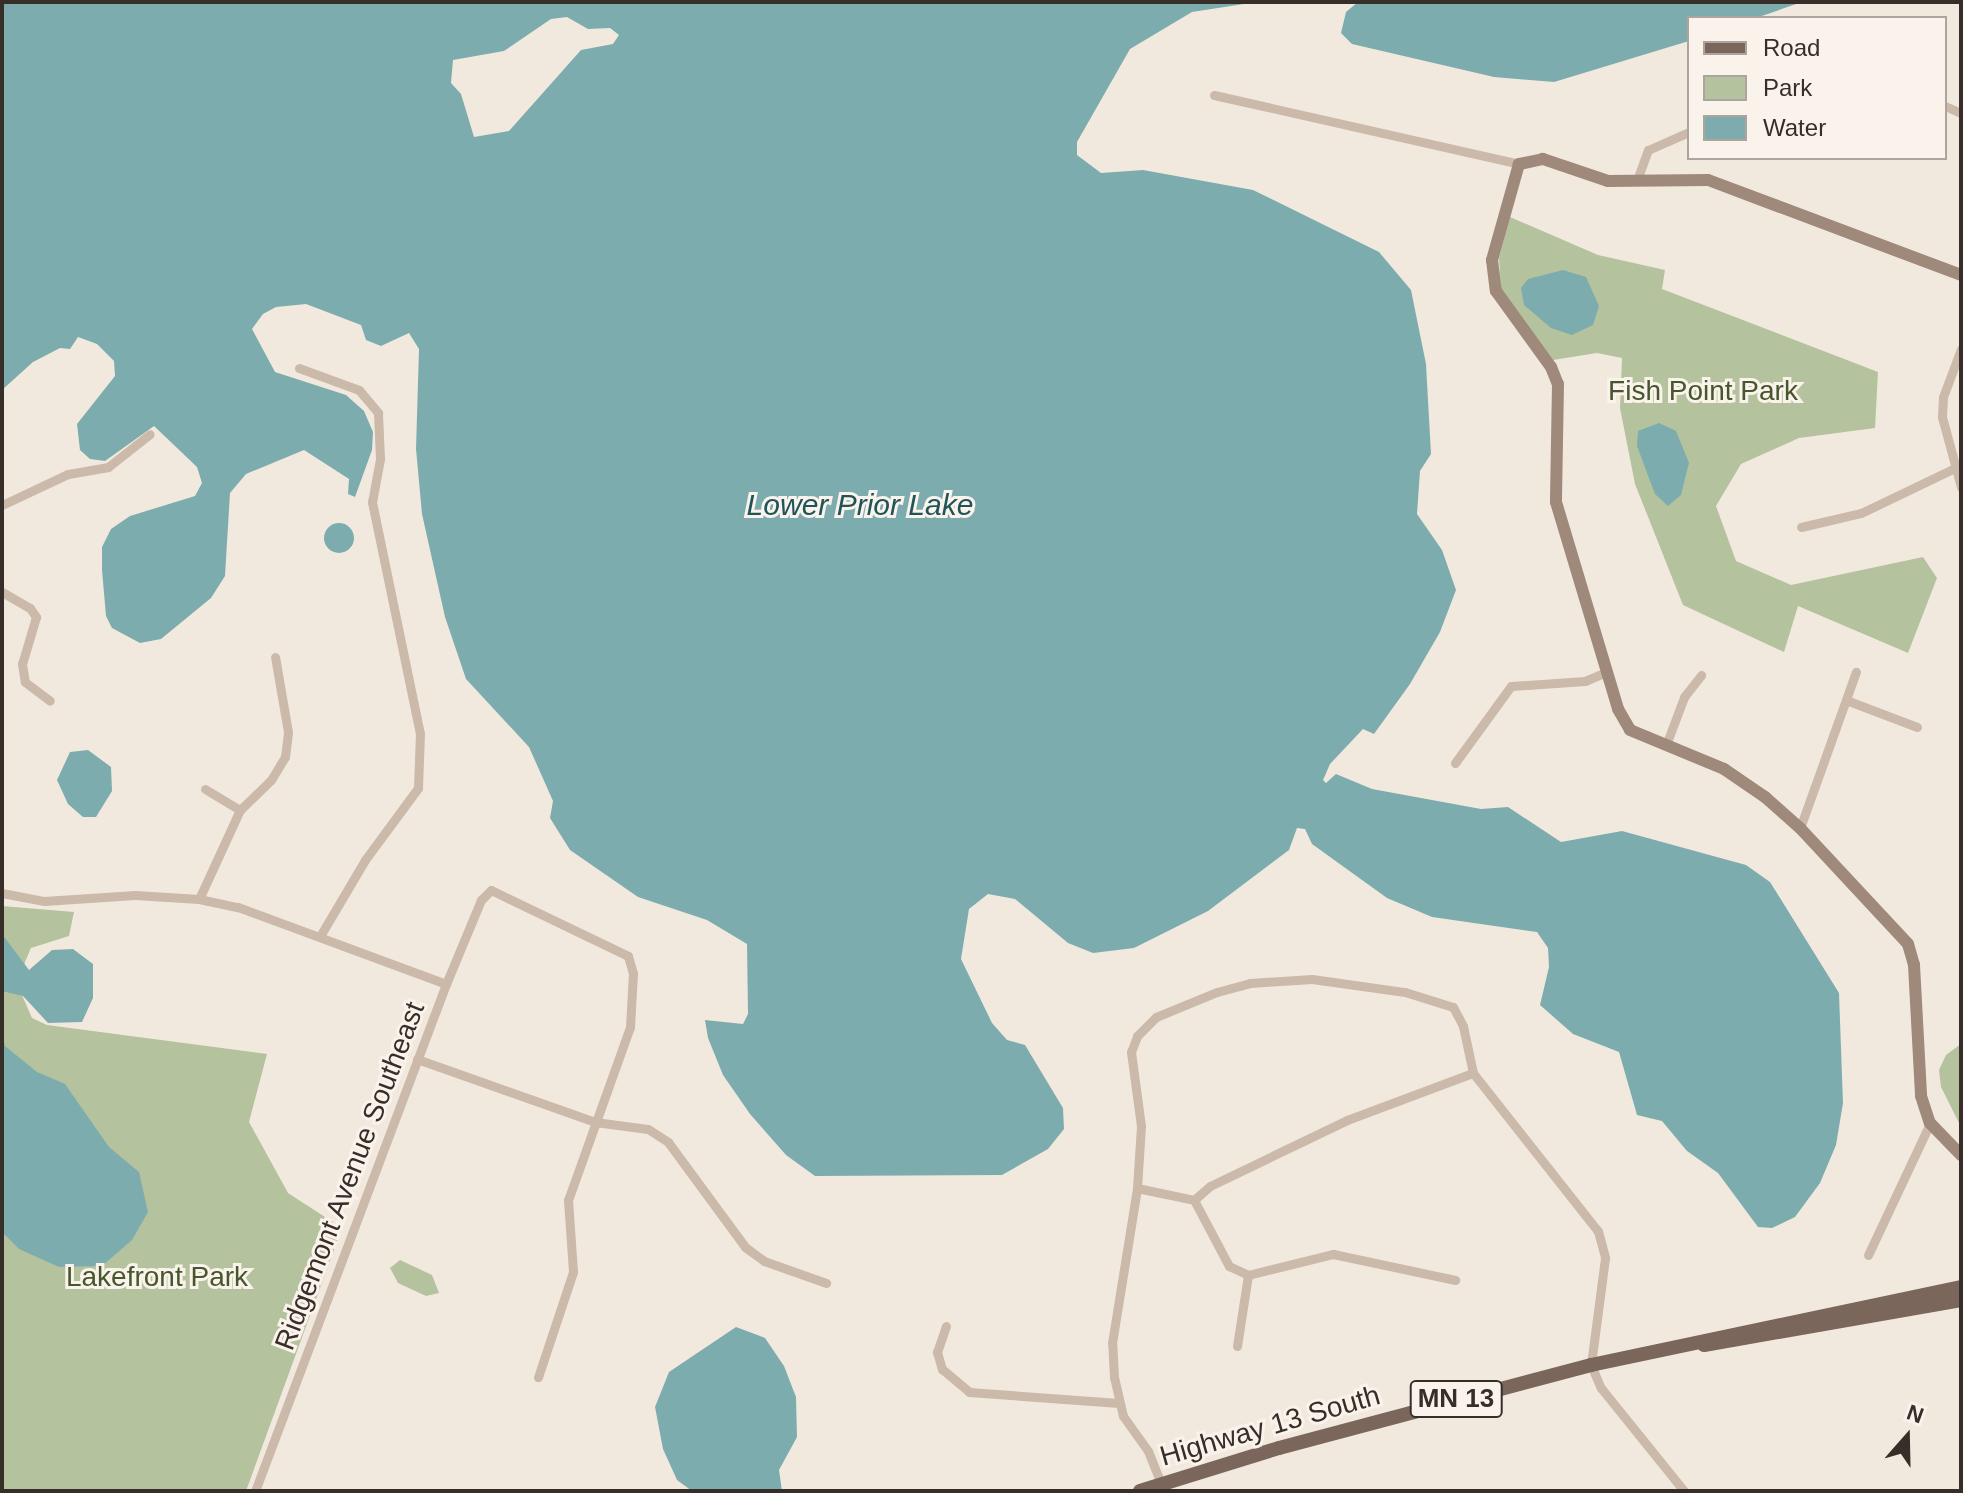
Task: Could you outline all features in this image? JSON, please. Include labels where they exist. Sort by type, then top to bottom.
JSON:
[{"type":"main road","name":"Highway 13 South","points":[[1140,1491],[1163,1488],[1591,1365],[1961,1287]]},
{"type":"main road","name":"Highway 13 South","points":[[1695,1344],[1744,1341],[1961,1300]]},
{"type":"street","points":[[1214,95],[1519,164],[1543,159],[1608,181],[1708,180],[1961,275]]},
{"type":"street","points":[[1637,180],[1648,150],[1687,133]]},
{"type":"street","points":[[1519,164],[1492,276],[1496,291],[1551,367],[1558,384],[1556,502],[1608,671],[1630,730],[1724,769],[1800,828],[1908,944],[1914,965],[1918,1082],[1930,1123],[1961,1155]]},
{"type":"street","points":[[1961,349],[1943,397],[1944,434],[1961,487]]},
{"type":"street","points":[[299,368],[359,390],[378,413],[380,459],[372,502],[420,733],[418,788],[365,860],[320,936]]},
{"type":"street","points":[[2,505],[68,474],[108,467],[150,434]]},
{"type":"street","points":[[1801,527],[1861,513],[1957,467]]},
{"type":"street","points":[[2,592],[30,608],[36,617],[24,673],[35,693],[50,701]]},
{"type":"street","points":[[199,899],[240,810],[271,780],[285,757],[288,732],[275,657]]},
{"type":"street","points":[[1455,763],[1511,686],[1585,681],[1608,671]]},
{"type":"street","points":[[1800,828],[1856,672]]},
{"type":"street","points":[[1666,745],[1684,697],[1701,675]]},
{"type":"street","points":[[1846,700],[1917,727]]},
{"type":"street","points":[[205,789],[240,810]]},
{"type":"street","name":"Ridgemont Avenue Southeast","points":[[255,1491],[417,1059],[484,892],[499,890],[628,956],[633,973],[630,1027],[595,1122]]},
{"type":"street","points":[[2,893],[44,901],[135,895],[199,899],[320,936],[446,984]]},
{"type":"street","points":[[1163,1488],[1119,1403],[1112,1343],[1137,1188],[1141,1126],[1131,1073],[1137,1036],[1156,1017],[1217,992],[1250,983],[1312,979],[1438,999],[1453,1007],[1463,1026],[1473,1073],[1598,1231],[1605,1258],[1591,1365],[1601,1388],[1684,1491]]},
{"type":"street","points":[[417,1059],[595,1122],[648,1129],[668,1142],[745,1247],[764,1261],[826,1283]]},
{"type":"street","points":[[1194,1200],[1210,1186],[1347,1120],[1473,1073]]},
{"type":"street","points":[[538,1377],[570,1291],[568,1200],[595,1122]]},
{"type":"street","points":[[1868,1255],[1930,1123]]},
{"type":"street","points":[[1137,1188],[1194,1200]]},
{"type":"street","points":[[1194,1200],[1229,1266],[1248,1275],[1333,1254],[1455,1280]]},
{"type":"street","points":[[1237,1346],[1248,1275]]},
{"type":"street","points":[[946,1326],[937,1352],[942,1369],[969,1392],[1119,1403]]},
{"type":"green space","name":"Fish Point Park","points":[[1510,217],[1598,255],[1665,270],[1662,289],[1878,372],[1875,428],[1799,438],[1741,464],[1716,506],[1736,561],[1791,585],[1923,557],[1937,578],[1908,653],[1798,606],[1784,652],[1683,605],[1635,484],[1620,408],[1622,358],[1597,353],[1553,360],[1501,290],[1499,258]]},
{"type":"green space","name":"Lakefront Park","points":[[2,906],[74,912],[69,936],[31,948],[25,962],[18,986],[32,1018],[47,1025],[267,1054],[249,1122],[288,1193],[342,1228],[246,1491],[2,1491]]},
{"type":"green space","points":[[1961,1044],[1961,1127],[1941,1087],[1939,1070],[1946,1055]]},
{"type":"green space","points":[[400,1260],[432,1275],[439,1293],[426,1296],[398,1283],[390,1268]]},
{"type":"water","name":"Lower Prior Lake","points":[[2,2],[1257,2],[1192,12],[1130,49],[1077,142],[1077,155],[1101,173],[1143,170],[1253,190],[1379,252],[1411,290],[1426,364],[1431,454],[1420,471],[1417,514],[1442,550],[1456,590],[1440,632],[1410,684],[1374,734],[1363,729],[1330,764],[1323,780],[1326,783],[1336,774],[1372,789],[1481,809],[1508,807],[1561,842],[1622,831],[1746,865],[1770,882],[1839,993],[1843,1103],[1836,1145],[1820,1183],[1795,1217],[1772,1228],[1758,1227],[1718,1173],[1687,1151],[1662,1121],[1637,1115],[1619,1052],[1573,1034],[1540,1005],[1549,967],[1548,948],[1537,932],[1432,917],[1387,898],[1312,844],[1305,829],[1297,828],[1289,850],[1208,911],[1134,948],[1093,953],[1068,943],[1015,899],[988,894],[969,909],[961,959],[992,1023],[1007,1040],[1025,1045],[1063,1108],[1064,1129],[1048,1149],[1002,1175],[815,1176],[786,1155],[750,1114],[723,1075],[708,1038],[705,1020],[743,1024],[748,1014],[747,944],[707,920],[638,897],[570,850],[550,818],[553,801],[529,747],[466,679],[445,617],[422,514],[416,449],[419,349],[409,333],[381,346],[366,340],[361,325],[306,304],[276,307],[263,314],[252,329],[275,372],[346,395],[364,411],[373,432],[372,450],[355,497],[348,494],[349,479],[304,450],[246,474],[230,493],[225,576],[211,598],[161,639],[140,643],[112,628],[106,616],[102,547],[111,529],[130,516],[195,496],[202,483],[197,467],[154,426],[105,461],[90,459],[80,450],[77,424],[115,376],[114,361],[97,344],[78,337],[70,349],[60,348],[33,362],[2,390]],"holes":[[[567,17],[588,29],[610,28],[619,35],[613,44],[581,50],[509,131],[474,137],[461,94],[451,83],[453,60],[504,51],[551,19]]]},
{"type":"water","points":[[1358,2],[1802,2],[1762,16],[1687,16],[1687,42],[1554,82],[1494,77],[1352,44],[1341,33],[1346,12]]},
{"type":"water","points":[[1563,270],[1586,277],[1599,306],[1593,325],[1572,335],[1551,328],[1524,305],[1521,288],[1528,279]]},
{"type":"water","points":[[1659,423],[1676,431],[1689,463],[1681,495],[1668,506],[1655,494],[1637,446],[1638,431]]},
{"type":"water","points":[[339,523],[349,528],[354,538],[349,548],[339,553],[329,548],[324,538],[329,528]]},
{"type":"water","points":[[88,750],[111,767],[112,791],[96,817],[83,817],[68,804],[57,780],[70,752]]},
{"type":"water","points":[[2,934],[29,970],[52,950],[73,949],[93,964],[93,998],[82,1022],[48,1023],[23,996],[2,991]]},
{"type":"water","points":[[2,1034],[5,1046],[37,1072],[65,1084],[109,1147],[139,1172],[148,1212],[132,1240],[102,1266],[59,1267],[19,1249],[2,1232]]},
{"type":"water","points":[[736,1327],[765,1338],[784,1366],[796,1397],[797,1437],[779,1470],[782,1491],[692,1491],[677,1480],[663,1449],[655,1407],[669,1372]]}]
